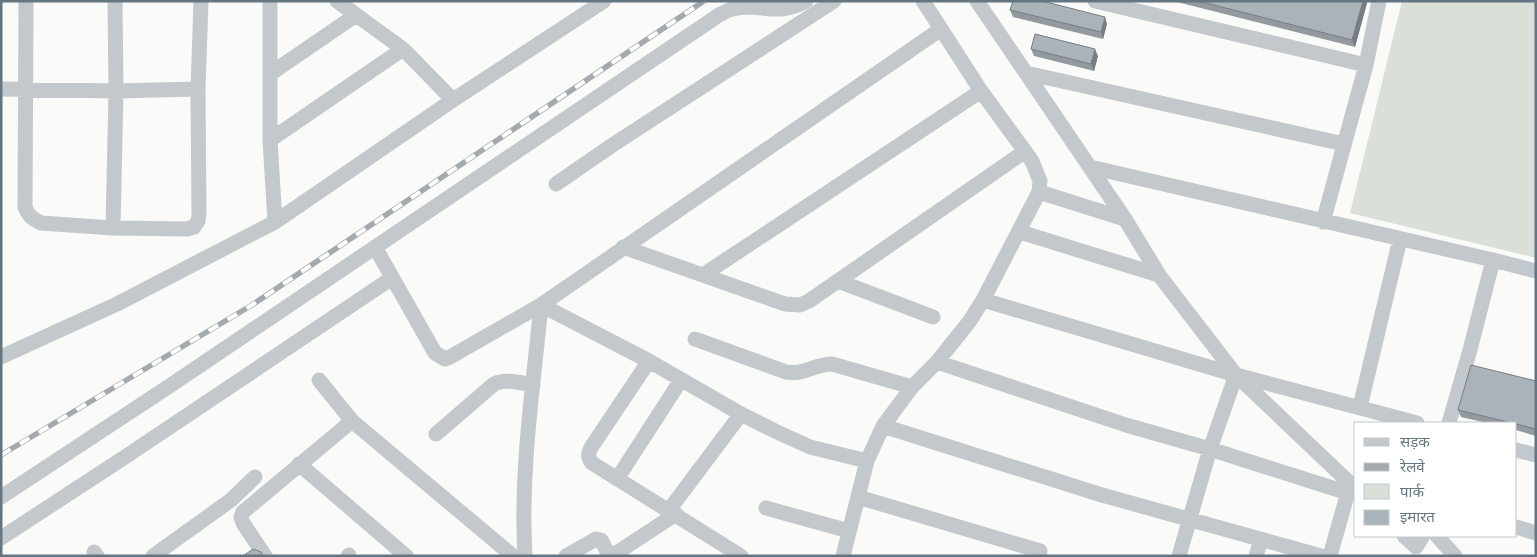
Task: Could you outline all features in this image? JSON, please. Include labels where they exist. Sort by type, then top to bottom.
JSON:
[{"type":"street","points":[[26,1],[25,207],[27,213],[32,219],[41,223],[113,228],[187,229],[194,227],[198,221],[198,89],[201,1]]},
{"type":"street","points":[[113,228],[116,91],[115,1]]},
{"type":"street","points":[[270,1],[270,140],[275,222]]},
{"type":"street","points":[[336,1],[354,9],[403,49],[453,100]]},
{"type":"street","points":[[1,357],[117,304],[275,222],[453,100],[604,1]]},
{"type":"street","points":[[1,497],[163,391],[719,15],[734,9],[789,9],[806,1]]},
{"type":"street","points":[[556,184],[834,1]]},
{"type":"street","points":[[843,556],[867,461],[883,426],[912,387],[937,362],[969,322],[1020,232],[1039,192],[1040,182],[1036,169],[980,91],[923,1]]},
{"type":"street","points":[[977,1],[1125,219],[1159,275],[1236,375],[1351,489]]},
{"type":"street","points":[[1096,1],[1366,65]]},
{"type":"street","points":[[1323,222],[1366,65],[1380,1]]},
{"type":"street","points":[[270,74],[354,9]]},
{"type":"street","points":[[375,247],[435,353],[445,359],[541,305],[941,29]]},
{"type":"street","points":[[270,140],[403,49]]},
{"type":"street","points":[[1026,73],[1344,144]]},
{"type":"street","points":[[1,89],[116,91],[198,89]]},
{"type":"street","points":[[703,275],[980,91]]},
{"type":"street","points":[[623,247],[785,304],[800,305],[809,301],[1024,152]]},
{"type":"street","points":[[1090,168],[1400,238],[1536,271]]},
{"type":"street","points":[[1039,192],[1125,219]]},
{"type":"street","points":[[1020,232],[1159,275]]},
{"type":"street","points":[[1360,407],[1400,238]]},
{"type":"street","points":[[1449,422],[1493,260]]},
{"type":"street","points":[[1,538],[392,278]]},
{"type":"street","points":[[838,281],[933,317]]},
{"type":"street","points":[[983,300],[1236,375],[1413,422]]},
{"type":"street","points":[[541,305],[649,361],[741,414],[810,447],[867,461]]},
{"type":"street","points":[[523,555],[525,471],[541,305]]},
{"type":"street","points":[[695,339],[786,372],[804,372],[824,364],[832,364],[912,387]]},
{"type":"street","points":[[649,361],[588,453],[588,459],[741,556]]},
{"type":"street","points":[[937,362],[1126,425],[1351,489]]},
{"type":"street","points":[[1179,556],[1210,449],[1236,375]]},
{"type":"street","points":[[319,380],[352,421],[523,555]]},
{"type":"street","points":[[618,479],[681,380]]},
{"type":"street","points":[[436,434],[494,384],[506,381],[533,385]]},
{"type":"street","points":[[566,556],[596,539],[601,540],[607,552],[611,554],[633,550],[673,512],[741,414]]},
{"type":"street","points":[[265,556],[243,523],[241,517],[243,512],[352,421]]},
{"type":"street","points":[[883,426],[1102,495],[1321,556]]},
{"type":"street","points":[[1517,450],[1536,455]]},
{"type":"street","points":[[299,464],[406,556]]},
{"type":"street","points":[[162,553],[232,500],[255,477]]},
{"type":"street","points":[[1330,556],[1351,489]]},
{"type":"street","points":[[858,497],[1040,551]]},
{"type":"street","points":[[766,508],[849,531]]},
{"type":"street","points":[[1517,526],[1536,533]]},
{"type":"street","points":[[1405,537],[1417,546]]},
{"type":"street","points":[[1438,537],[1455,556]]},
{"type":"street","points":[[1256,556],[1261,540]]},
{"type":"green space","points":[[1402,1],[1536,1],[1536,258],[1350,213]]},
{"type":"building","points":[[1013,1],[1042,1],[1105,17],[1101,32],[1010,10]]},
{"type":"building","points":[[1198,1],[1363,1],[1352,40]]},
{"type":"building","points":[[1035,34],[1095,49],[1091,64],[1031,49]]},
{"type":"building","points":[[1471,365],[1536,381],[1536,429],[1517,424],[1517,422],[1508,422],[1458,410]]},
{"type":"building","points":[[253,549],[261,552],[263,556],[243,556]]},
{"type":"railway","points":[[1,455],[252,305],[704,1]]}]
